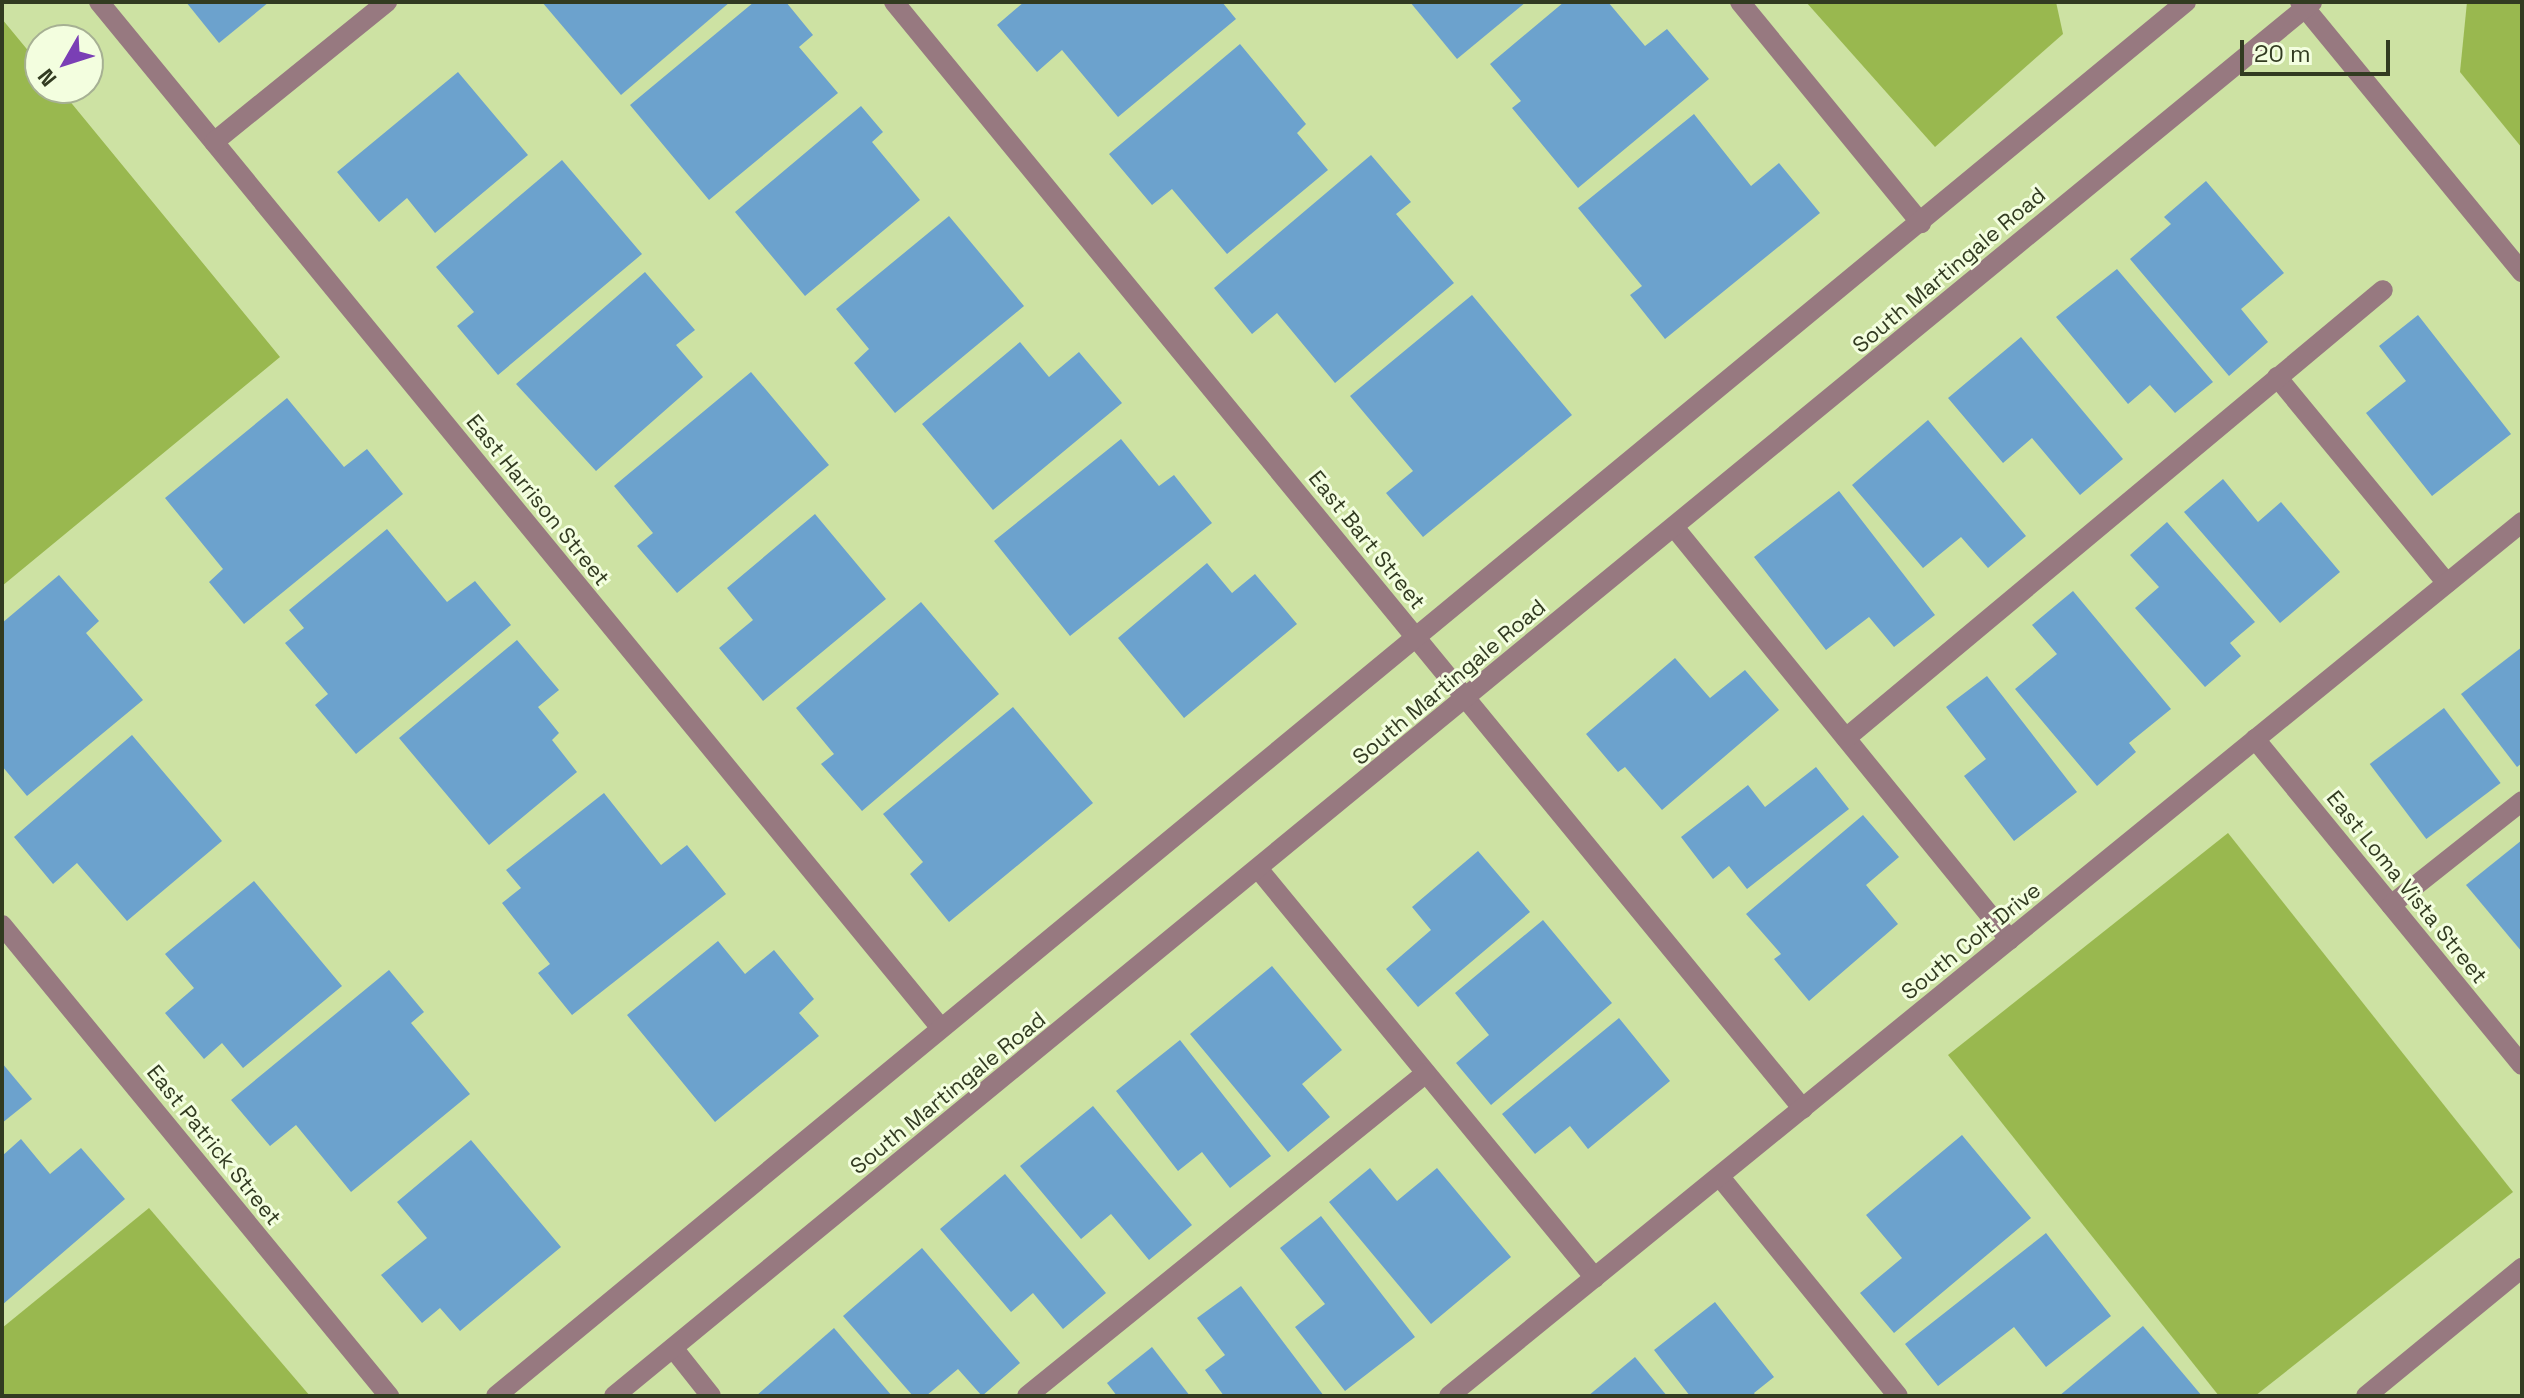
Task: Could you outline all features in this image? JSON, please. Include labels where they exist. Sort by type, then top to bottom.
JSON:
[{"type":"street","name":"East Harrison Street","points":[[99,2],[941,1028]]},
{"type":"street","points":[[214,142],[387,2]]},
{"type":"street","name":"East Bart Street","points":[[894,2],[1803,1109]]},
{"type":"street","points":[[1740,2],[1921,223]]},
{"type":"street","points":[[496,1396],[2186,2]]},
{"type":"street","points":[[2305,4],[2522,272]]},
{"type":"street","name":"South Martingale Road","points":[[614,1396],[1260,871],[2305,4]]},
{"type":"street","points":[[1846,738],[2383,290]]},
{"type":"street","points":[[2277,377],[2447,583]]},
{"type":"street","name":"South Colt Drive","points":[[1449,1396],[2522,522]]},
{"type":"street","points":[[1674,527],[2010,940]]},
{"type":"street","name":"East Loma Vista Street","points":[[2255,739],[2522,1065]]},
{"type":"street","points":[[2391,905],[2522,801]]},
{"type":"street","points":[[1260,871],[1595,1278]]},
{"type":"street","name":"East Patrick Street","points":[[2,925],[389,1396]]},
{"type":"street","points":[[1027,1396],[1426,1073]]},
{"type":"street","points":[[1720,1177],[1895,1395]]},
{"type":"street","points":[[2366,1396],[2522,1268]]},
{"type":"street","points":[[673,1348],[711,1396]]},
{"type":"green space","points":[[1806,2],[2056,2],[2063,34],[1935,147]]},
{"type":"green space","points":[[2467,2],[2522,2],[2522,148],[2460,72]]},
{"type":"green space","points":[[2,19],[24,46],[24,104],[72,104],[280,357],[2,586]]},
{"type":"green space","points":[[2228,833],[2513,1192],[2255,1396],[2219,1396],[1948,1055]]},
{"type":"green space","points":[[149,1208],[310,1396],[2,1396],[2,1328]]},
{"type":"building","points":[[186,2],[269,2],[219,43]]},
{"type":"building","points":[[542,2],[730,2],[621,95]]},
{"type":"building","points":[[754,2],[786,2],[813,35],[799,47],[838,93],[709,200],[630,105]]},
{"type":"building","points":[[1024,2],[1222,2],[1236,19],[1118,117],[1062,50],[1037,72],[997,25]]},
{"type":"building","points":[[1410,2],[1526,2],[1457,59]]},
{"type":"building","points":[[1564,2],[1608,2],[1645,46],[1667,29],[1709,79],[1578,188],[1512,108],[1521,101],[1490,64]]},
{"type":"building","points":[[1240,44],[1306,124],[1297,133],[1328,170],[1227,254],[1172,189],[1152,205],[1109,154]]},
{"type":"building","points":[[458,72],[528,155],[435,233],[407,198],[379,222],[337,172]]},
{"type":"building","points":[[861,106],[883,132],[872,142],[920,200],[805,296],[735,212]]},
{"type":"building","points":[[1694,114],[1751,186],[1779,163],[1820,213],[1665,339],[1630,295],[1642,286],[1578,208]]},
{"type":"building","points":[[1371,155],[1411,202],[1396,214],[1454,283],[1335,383],[1277,313],[1252,334],[1214,288]]},
{"type":"building","points":[[562,160],[642,254],[498,375],[457,326],[474,312],[436,267]]},
{"type":"building","points":[[2206,181],[2284,273],[2241,309],[2268,342],[2229,376],[2130,259],[2171,224],[2164,217]]},
{"type":"building","points":[[949,216],[1024,306],[895,413],[854,363],[869,349],[836,309]]},
{"type":"building","points":[[2117,269],[2213,382],[2175,413],[2150,385],[2128,404],[2056,317]]},
{"type":"building","points":[[645,272],[695,330],[676,345],[703,377],[596,471],[516,384]]},
{"type":"building","points":[[1472,295],[1572,415],[1423,537],[1386,493],[1413,471],[1350,396]]},
{"type":"building","points":[[2418,315],[2511,434],[2432,496],[2366,413],[2406,381],[2379,346]]},
{"type":"building","points":[[2021,337],[2123,459],[2080,495],[2032,438],[2003,463],[1948,398]]},
{"type":"building","points":[[1020,342],[1049,377],[1079,352],[1122,403],[993,510],[922,424]]},
{"type":"building","points":[[751,372],[829,465],[677,593],[637,546],[653,533],[614,486]]},
{"type":"building","points":[[287,398],[344,467],[367,449],[403,494],[244,624],[209,582],[223,569],[165,498]]},
{"type":"building","points":[[1928,420],[2026,536],[1988,568],[1961,537],[1923,568],[1852,485]]},
{"type":"building","points":[[1121,439],[1159,486],[1174,475],[1212,523],[1070,636],[994,541]]},
{"type":"building","points":[[2223,479],[2258,522],[2281,502],[2340,572],[2280,623],[2184,512]]},
{"type":"building","points":[[1839,491],[1935,615],[1894,647],[1869,617],[1826,650],[1754,557]]},
{"type":"building","points":[[815,514],[886,599],[763,701],[719,648],[753,620],[727,588]]},
{"type":"building","points":[[2167,522],[2255,622],[2230,643],[2241,656],[2205,687],[2135,608],[2159,587],[2130,555]]},
{"type":"building","points":[[387,529],[447,602],[475,581],[511,625],[356,754],[315,705],[328,694],[285,643],[304,628],[289,610]]},
{"type":"building","points":[[1207,563],[1232,593],[1255,574],[1297,624],[1184,718],[1118,638]]},
{"type":"building","points":[[59,575],[99,621],[86,633],[143,700],[27,796],[2,766],[2,623]]},
{"type":"building","points":[[2073,591],[2171,709],[2129,743],[2136,752],[2097,786],[2015,689],[2057,654],[2032,625]]},
{"type":"building","points":[[921,602],[999,694],[862,811],[821,764],[834,754],[796,708]]},
{"type":"building","points":[[517,640],[559,690],[538,707],[559,733],[552,740],[577,772],[489,845],[399,738]]},
{"type":"building","points":[[2522,647],[2522,763],[2517,767],[2461,694]]},
{"type":"building","points":[[1675,658],[1710,698],[1745,670],[1779,710],[1662,810],[1625,767],[1618,772],[1586,734]]},
{"type":"building","points":[[1987,676],[2077,792],[2014,841],[1964,776],[1986,759],[1946,707]]},
{"type":"building","points":[[1013,707],[1093,803],[949,922],[910,874],[923,862],[883,814]]},
{"type":"building","points":[[2444,708],[2501,783],[2426,839],[2370,764]]},
{"type":"building","points":[[132,735],[222,841],[127,921],[77,863],[53,884],[14,837]]},
{"type":"building","points":[[1816,767],[1849,809],[1747,889],[1729,866],[1713,879],[1681,837],[1748,785],[1765,807]]},
{"type":"building","points":[[604,793],[661,865],[687,845],[726,894],[572,1015],[538,973],[550,964],[502,903],[521,888],[506,870]]},
{"type":"building","points":[[1863,815],[1899,857],[1866,885],[1898,924],[1809,1001],[1774,959],[1781,954],[1746,914]]},
{"type":"building","points":[[2522,840],[2522,952],[2466,885]]},
{"type":"building","points":[[1478,851],[1530,912],[1418,1007],[1386,969],[1431,930],[1412,907]]},
{"type":"building","points":[[254,881],[342,986],[243,1068],[222,1043],[204,1059],[165,1013],[194,988],[165,954]]},
{"type":"building","points":[[1543,920],[1612,1003],[1491,1105],[1456,1063],[1489,1035],[1455,993]]},
{"type":"building","points":[[718,941],[745,974],[774,950],[814,999],[799,1013],[819,1036],[715,1122],[627,1015]]},
{"type":"building","points":[[1272,966],[1342,1050],[1302,1084],[1330,1117],[1288,1152],[1190,1034]]},
{"type":"building","points":[[389,970],[424,1012],[411,1023],[470,1094],[351,1192],[296,1125],[270,1146],[231,1100]]},
{"type":"building","points":[[1619,1018],[1670,1081],[1588,1149],[1570,1126],[1535,1154],[1502,1114]]},
{"type":"building","points":[[1180,1040],[1271,1156],[1230,1188],[1202,1152],[1178,1171],[1116,1091]]},
{"type":"building","points":[[2,1063],[32,1099],[2,1123]]},
{"type":"building","points":[[1093,1106],[1192,1225],[1149,1260],[1111,1214],[1081,1239],[1020,1166]]},
{"type":"building","points":[[1962,1135],[2031,1218],[1894,1333],[1860,1293],[1902,1258],[1866,1215]]},
{"type":"building","points":[[21,1139],[50,1174],[81,1148],[125,1199],[2,1305],[2,1156]]},
{"type":"building","points":[[471,1140],[561,1247],[460,1331],[440,1308],[422,1323],[381,1275],[427,1238],[397,1202]]},
{"type":"building","points":[[1370,1168],[1397,1201],[1437,1168],[1511,1257],[1431,1324],[1329,1202]]},
{"type":"building","points":[[1005,1174],[1106,1293],[1063,1329],[1033,1293],[1011,1312],[940,1229]]},
{"type":"building","points":[[1321,1216],[1415,1337],[1345,1391],[1295,1327],[1325,1304],[1280,1248]]},
{"type":"building","points":[[2046,1233],[2111,1316],[2046,1367],[2014,1327],[1938,1386],[1905,1344]]},
{"type":"building","points":[[922,1248],[1020,1363],[982,1396],[958,1369],[926,1396],[913,1396],[843,1316]]},
{"type":"building","points":[[1241,1286],[1324,1396],[1224,1396],[1205,1370],[1225,1355],[1197,1318]]},
{"type":"building","points":[[1715,1302],[1774,1377],[1754,1393],[1756,1396],[1690,1396],[1654,1350]]},
{"type":"building","points":[[2143,1326],[2202,1396],[2059,1396]]},
{"type":"building","points":[[834,1328],[892,1396],[756,1396]]},
{"type":"building","points":[[1152,1347],[1190,1396],[1117,1396],[1107,1383]]},
{"type":"building","points":[[1635,1357],[1667,1396],[1588,1396]]}]
